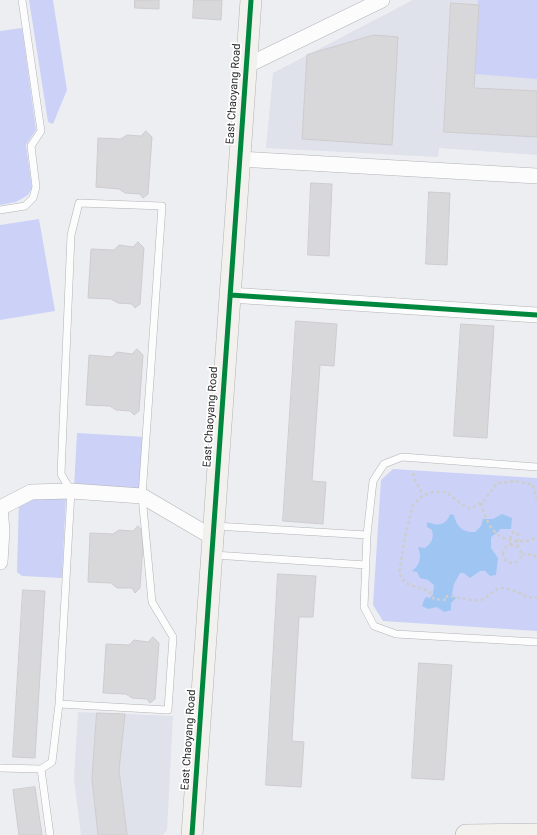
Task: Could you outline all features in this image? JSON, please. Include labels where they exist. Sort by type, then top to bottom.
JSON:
[{"type":"street","name":"East Chaoyang Road","points":[[192,835],[251,0]]},
{"type":"street","points":[[246,66],[382,0]]},
{"type":"street","points":[[240,159],[537,176]]},
{"type":"street","points":[[230,295],[537,315]]},
{"type":"street","points":[[0,562],[2,532],[0,508],[31,492],[71,491],[142,496],[212,539]]},
{"type":"street","points":[[466,835],[537,834]]},
{"type":"lane","points":[[0,210],[25,206],[33,198],[36,187],[31,146],[41,131],[22,0]]},
{"type":"lane","points":[[0,768],[42,769],[52,762],[59,704],[71,491],[61,474],[71,235],[79,203],[162,206],[142,496],[152,602],[173,637],[168,710],[59,704]]},
{"type":"lane","points":[[537,467],[402,457],[384,464],[372,481],[367,535],[364,607],[374,626],[396,634],[537,642]]},
{"type":"lane","points":[[212,539],[367,535]]},
{"type":"lane","points":[[212,539],[366,565]]},
{"type":"lane","points":[[42,769],[50,835]]},
{"type":"path","points":[[413,472],[415,480],[423,495]]},
{"type":"path","points":[[537,500],[534,485],[515,481],[497,483],[484,501],[472,508],[467,508],[446,492],[434,492],[423,495],[413,505],[405,537],[399,573],[405,583],[429,592],[434,599],[447,600],[447,596],[458,596],[479,601],[495,589],[501,588],[517,591],[527,597],[537,598]]},
{"type":"path","points":[[481,503],[485,519],[490,528],[500,537],[523,542],[537,537]]},
{"type":"path","points":[[510,545],[511,534],[516,532],[518,535],[518,546],[522,554],[520,560],[514,564],[508,563],[503,556],[503,553],[506,547],[510,545],[518,546]]},
{"type":"path","points":[[522,554],[534,555],[537,558]]},
{"type":"shaded area","points":[[29,0],[53,0],[67,90],[53,124],[48,122]]},
{"type":"shaded area","points":[[413,0],[537,0],[537,155],[439,148],[438,157],[266,148],[273,73]]},
{"type":"shaded area","points":[[478,0],[537,0],[537,79],[475,74]]},
{"type":"shaded area","points":[[22,28],[36,130],[26,145],[32,188],[28,195],[16,202],[0,205],[0,31]]},
{"type":"shaded area","points":[[39,219],[55,311],[0,320],[0,225]]},
{"type":"shaded area","points":[[77,433],[146,437],[143,492],[74,488]]},
{"type":"shaded area","points":[[393,469],[537,478],[537,631],[383,621],[373,605],[381,480]]},
{"type":"shaded area","points":[[66,496],[62,578],[22,576],[17,572],[19,499]]},
{"type":"shaded area","points":[[450,514],[454,515],[461,528],[471,532],[475,532],[481,526],[483,519],[493,519],[502,514],[512,518],[511,529],[500,529],[491,537],[491,548],[498,558],[496,575],[490,576],[485,571],[480,571],[470,578],[464,573],[460,573],[454,584],[452,594],[456,598],[451,603],[451,610],[444,612],[437,607],[428,609],[422,606],[426,597],[430,598],[433,594],[434,585],[428,580],[420,578],[417,572],[412,571],[420,560],[418,547],[425,548],[432,540],[432,530],[427,527],[427,522],[435,524],[444,523]]},
{"type":"shaded area","points":[[78,712],[173,716],[167,830],[163,835],[81,835],[74,779]]},
{"type":"building","points":[[135,0],[159,0],[159,9],[135,8]]},
{"type":"building","points":[[194,0],[222,0],[221,20],[193,18]]},
{"type":"building","points":[[451,3],[479,5],[474,88],[537,91],[537,137],[444,132]]},
{"type":"building","points":[[374,35],[398,37],[392,145],[302,139],[307,55]]},
{"type":"building","points":[[146,131],[152,137],[148,194],[143,198],[140,194],[125,193],[119,189],[96,187],[98,138],[121,139],[127,135],[141,136]]},
{"type":"building","points":[[311,183],[332,184],[329,256],[308,255]]},
{"type":"building","points":[[429,192],[450,193],[447,265],[426,264]]},
{"type":"building","points":[[138,242],[144,248],[140,304],[135,308],[132,304],[118,303],[111,299],[88,298],[91,249],[114,250],[119,245],[133,247]]},
{"type":"building","points":[[296,321],[337,324],[334,366],[320,365],[312,481],[326,482],[323,524],[283,521]]},
{"type":"building","points":[[461,324],[494,326],[487,438],[454,436]]},
{"type":"building","points":[[137,349],[143,355],[139,411],[134,415],[130,411],[116,410],[110,406],[86,405],[89,355],[112,357],[117,352],[132,354]]},
{"type":"building","points":[[138,526],[144,532],[140,588],[135,593],[132,588],[117,588],[111,583],[88,582],[90,533],[113,534],[119,530],[133,531]]},
{"type":"building","points":[[278,574],[316,576],[313,617],[299,617],[292,741],[304,742],[301,787],[266,785]]},
{"type":"building","points":[[23,590],[45,591],[35,758],[13,757]]},
{"type":"building","points":[[153,637],[159,643],[155,699],[150,703],[147,699],[132,698],[126,694],[103,693],[106,644],[129,645],[134,640],[148,642]]},
{"type":"building","points":[[419,663],[452,665],[444,780],[412,778]]},
{"type":"building","points":[[97,713],[125,714],[119,770],[127,835],[98,835],[92,779]]},
{"type":"building","points":[[35,787],[42,835],[19,835],[13,790]]},
{"type":"cycle path","points":[[192,835],[251,0]]},
{"type":"cycle path","points":[[230,295],[537,315]]}]
